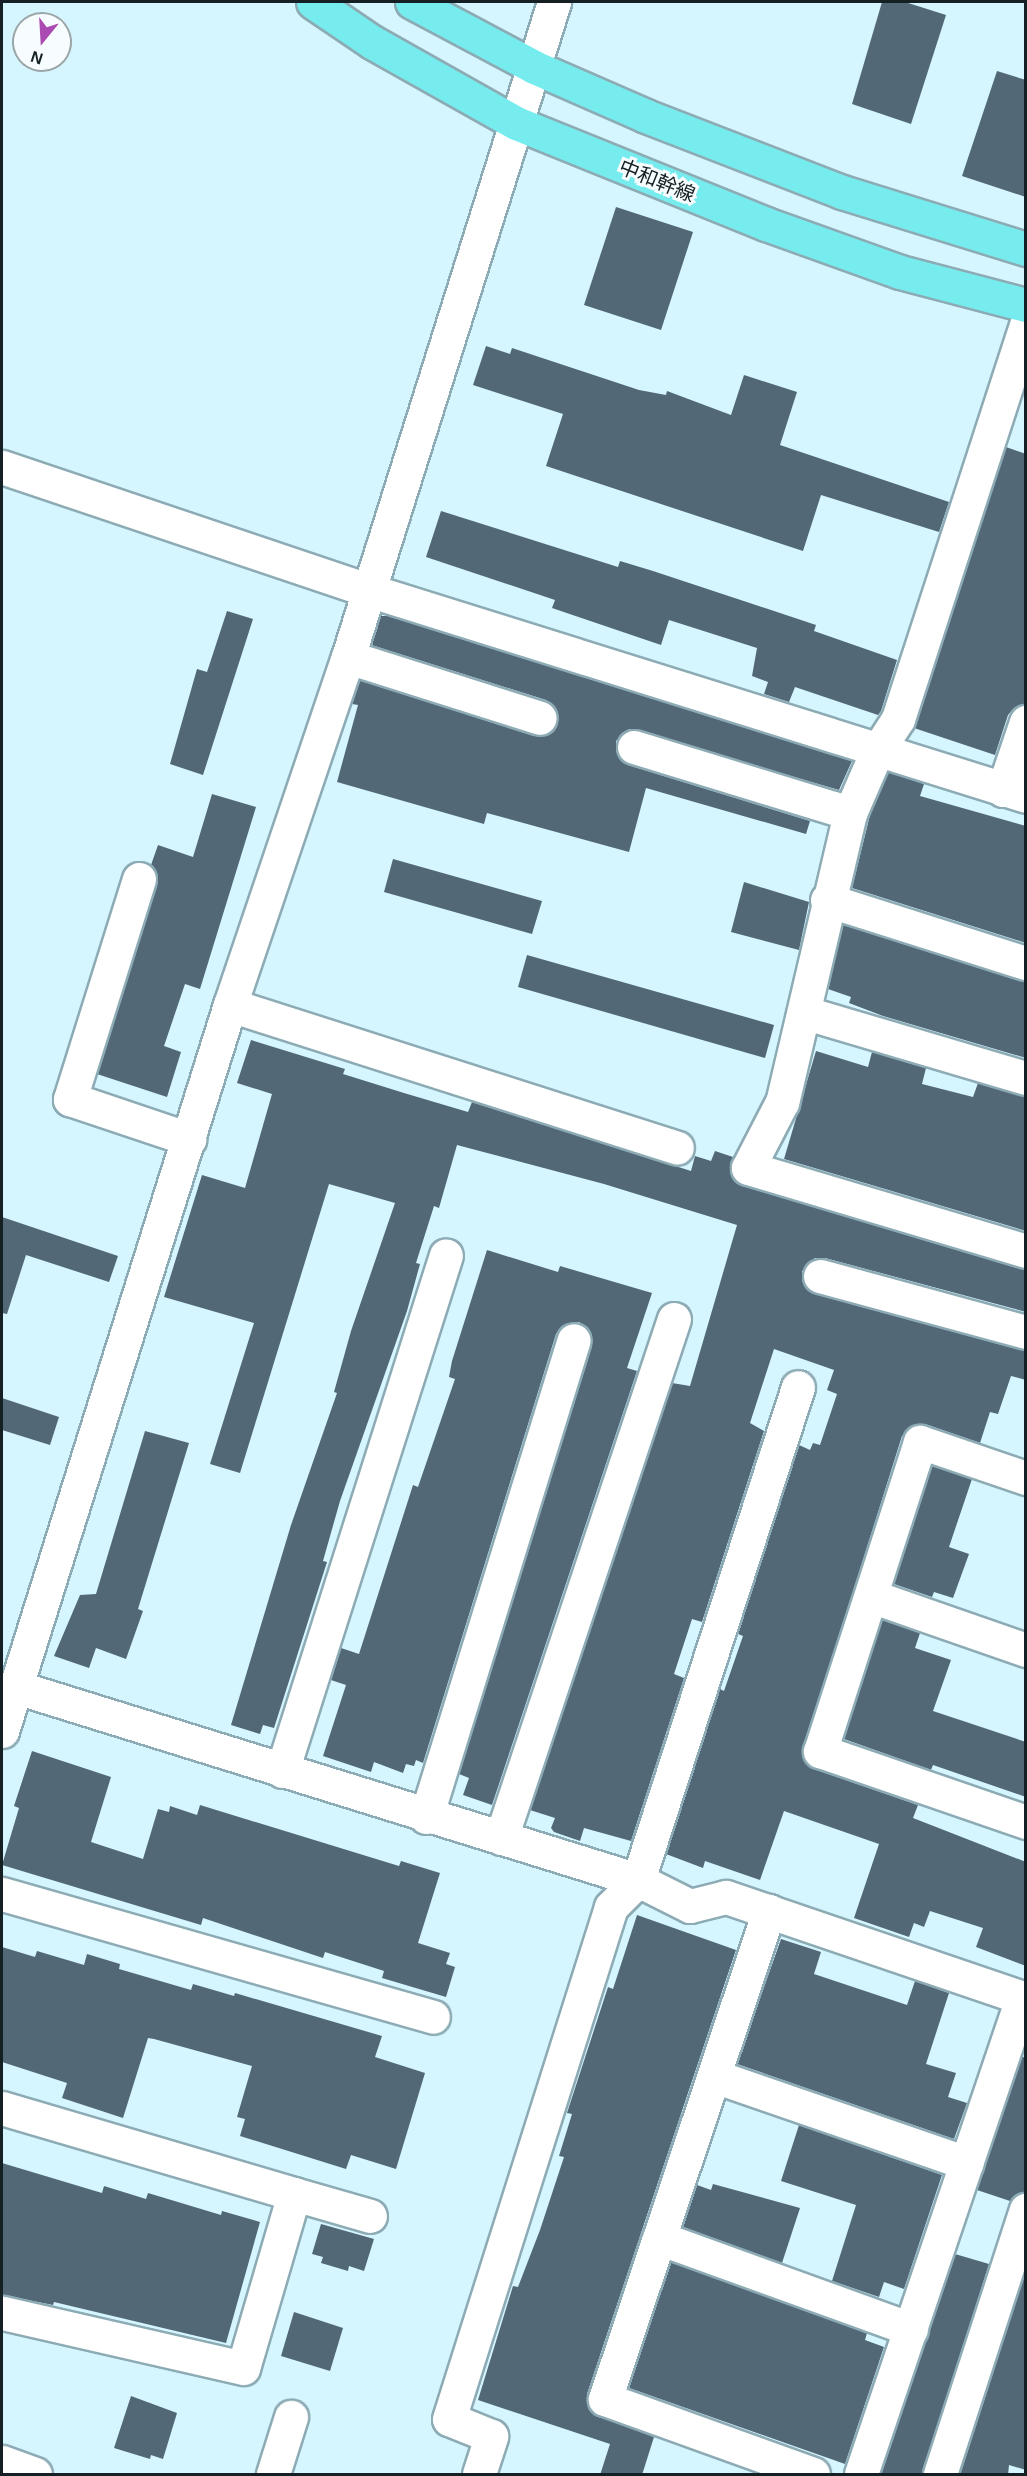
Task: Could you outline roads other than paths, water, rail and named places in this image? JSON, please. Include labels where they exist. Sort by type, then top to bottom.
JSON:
[{"type":"main road","name":"中和幹線","points":[[313,2],[372,42],[516,123],[766,224],[888,268],[1026,305]]},
{"type":"main road","points":[[412,2],[534,67],[646,116],[842,192],[1026,249]]},
{"type":"street","points":[[2,1731],[230,1005],[348,657],[554,2]]},
{"type":"street","points":[[1026,325],[898,719],[877,751],[850,813],[827,900],[806,1013],[783,1102],[748,1168],[1026,1251]]},
{"type":"street","points":[[2,468],[368,590],[1014,793],[1026,722]]},
{"type":"street","points":[[348,657],[540,718]]},
{"type":"street","points":[[634,747],[850,813]]},
{"type":"street","points":[[139,879],[70,1099],[189,1139]]},
{"type":"street","points":[[827,900],[1026,963]]},
{"type":"street","points":[[230,1005],[677,1148]]},
{"type":"street","points":[[806,1013],[1026,1078]]},
{"type":"street","points":[[282,1771],[446,1255]]},
{"type":"street","points":[[820,1276],[1026,1332]]},
{"type":"street","points":[[501,1838],[674,1319]]},
{"type":"street","points":[[426,1817],[574,1340]]},
{"type":"street","points":[[479,2475],[491,2436],[449,2419],[611,1907],[638,1880],[798,1387]]},
{"type":"street","points":[[1026,1478],[920,1442],[820,1751],[1026,1822]]},
{"type":"street","points":[[871,1596],[1026,1650]]},
{"type":"street","points":[[16,1687],[426,1817],[638,1880],[690,1906],[726,1897],[1024,1998],[861,2475]]},
{"type":"street","points":[[2,1894],[433,2017]]},
{"type":"street","points":[[769,1911],[605,2399],[813,2475]]},
{"type":"street","points":[[714,2076],[966,2163]]},
{"type":"street","points":[[2,2108],[370,2216]]},
{"type":"street","points":[[2,2313],[243,2368],[294,2194]]},
{"type":"street","points":[[940,2475],[1026,2210]]},
{"type":"street","points":[[658,2238],[911,2329]]},
{"type":"street","points":[[273,2475],[291,2417]]},
{"type":"street","points":[[2,2462],[35,2475]]}]
